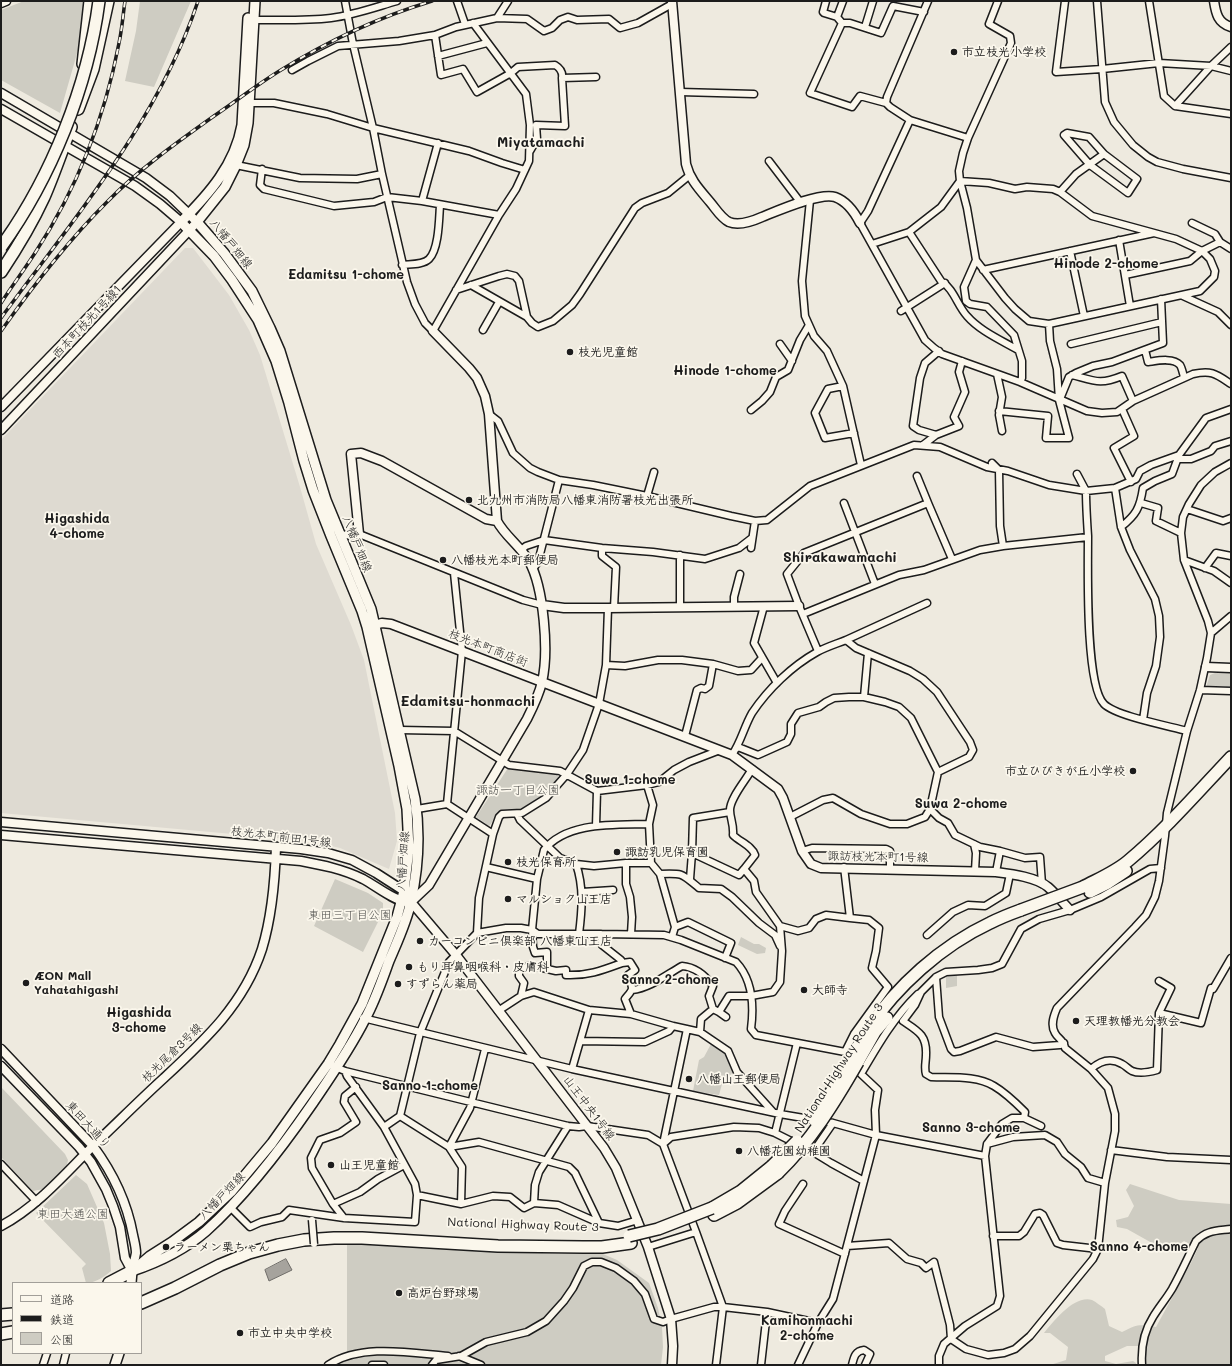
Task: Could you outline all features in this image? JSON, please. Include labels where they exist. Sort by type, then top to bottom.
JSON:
[{"type":"highway","points":[[87,68],[90,1]]},
{"type":"highway","points":[[1,272],[7,250],[62,137],[80,87],[94,31],[98,1]]},
{"type":"highway","points":[[1,262],[65,131],[77,87],[87,68],[108,1]]},
{"type":"highway","name":"National Highway Route 3","points":[[1165,831],[1231,757]]},
{"type":"highway","name":"National Highway Route 3","points":[[142,1302],[152,1295],[220,1264],[249,1253],[304,1240],[362,1238],[498,1246],[602,1247],[630,1239],[660,1236],[713,1211],[737,1203],[775,1169],[813,1123],[872,1024],[897,993],[925,965],[959,940],[989,923],[1022,914],[1084,890],[1127,862],[1165,831],[1231,767]]},
{"type":"highway","points":[[111,1282],[132,1271]]},
{"type":"highway","name":"National Highway Route 3","points":[[142,1296],[152,1295]]},
{"type":"highway","points":[[1,1315],[12,1314]]},
{"type":"highway","points":[[1,1327],[12,1326]]},
{"type":"highway","points":[[1,1334],[12,1332]]},
{"type":"main road","points":[[181,222],[190,214],[222,174],[229,164],[238,142],[242,125],[249,1]]},
{"type":"main road","name":"八幡戸畑線","points":[[132,1271],[150,1256],[172,1242],[198,1222],[231,1192],[272,1143],[328,1064],[356,1015],[396,917],[404,891],[409,848],[407,809],[400,766],[371,626],[371,609],[340,534],[320,480],[285,365],[270,328],[252,291],[244,279],[197,222],[225,187],[236,165],[246,135],[250,103],[255,1]]},
{"type":"main road","name":"八幡戸畑線","points":[[132,1271],[177,1252],[205,1232],[262,1172],[282,1148],[341,1069],[365,1019],[392,956],[411,902],[417,854],[417,809],[400,730],[371,626],[362,611],[313,490],[280,376],[264,332],[224,268],[181,222]]},
{"type":"main road","points":[[131,1282],[132,1271]]},
{"type":"main road","points":[[115,1365],[119,1354]]},
{"type":"street","points":[[1,3],[6,1]]},
{"type":"street","points":[[345,1],[353,44],[407,282],[415,304],[425,323],[469,368],[477,378],[485,396],[489,414],[497,521],[501,529],[521,550],[533,569],[539,588],[545,629],[545,657],[542,682],[528,719],[429,885],[411,902]]},
{"type":"street","points":[[254,20],[301,20],[331,18],[348,15],[397,1]]},
{"type":"street","points":[[457,1],[465,24]]},
{"type":"street","points":[[497,18],[508,1]]},
{"type":"street","points":[[826,1],[823,12],[837,17],[842,23]]},
{"type":"street","points":[[837,17],[843,1]]},
{"type":"street","points":[[865,27],[873,1]]},
{"type":"street","points":[[886,103],[887,97],[928,1]]},
{"type":"street","points":[[960,181],[988,183],[1015,189],[1027,187],[1053,189],[1060,192],[1092,216],[1155,232],[1176,239],[1202,251],[1213,264],[1215,271],[1214,277],[1200,291],[1183,296],[1161,299],[1048,324],[1029,320],[1005,298],[983,270],[976,260],[967,208],[960,181],[959,171],[968,138],[1012,43],[1010,36],[989,24],[998,1]]},
{"type":"street","points":[[1065,1],[1056,72],[1159,63],[1211,66],[1231,71]]},
{"type":"street","points":[[1097,1],[1105,102],[1114,122],[1136,142],[1148,157],[1157,162],[1183,169],[1231,178]]},
{"type":"street","points":[[1148,1],[1164,96],[1175,106],[1231,114]]},
{"type":"street","points":[[1214,1],[1216,12],[1220,21],[1231,27]]},
{"type":"street","points":[[292,70],[338,46],[435,35],[465,24],[497,18],[527,19],[544,31],[552,28],[560,20],[568,17],[577,20],[609,19],[620,28],[638,23],[672,2],[686,164],[694,183],[724,218],[731,223],[751,222],[823,196],[834,197],[842,201],[855,213],[925,340],[939,351],[1020,382],[1087,411],[1102,413],[1117,412],[1133,401],[1184,377],[1203,372],[1215,374],[1231,384]]},
{"type":"street","points":[[842,23],[850,23],[881,33],[894,6],[924,12]]},
{"type":"street","points":[[433,331],[499,215],[516,189],[529,160],[530,125],[526,94],[473,23]]},
{"type":"street","points":[[842,23],[810,94],[852,107],[860,96],[886,103],[910,120],[968,138]]},
{"type":"street","points":[[435,35],[441,75],[463,69],[477,92],[511,73],[518,67],[555,65],[560,68],[563,74],[564,126],[536,125],[537,139],[530,151]]},
{"type":"street","points":[[438,56],[487,43]]},
{"type":"street","points":[[1175,106],[1211,66],[1231,48]]},
{"type":"street","points":[[562,78],[596,77]]},
{"type":"street","points":[[680,92],[754,94]]},
{"type":"street","points":[[1,93],[146,178],[170,196],[197,222]]},
{"type":"street","points":[[250,103],[274,103],[327,114],[373,128],[469,151],[525,170]]},
{"type":"street","name":"八幡戸畑線","points":[[1,109],[142,191],[181,222]]},
{"type":"street","points":[[860,223],[868,211],[910,120]]},
{"type":"street","points":[[1067,133],[1089,137],[1104,154],[1137,179],[1128,193],[1090,164],[1064,135],[1067,133]]},
{"type":"street","points":[[422,201],[438,144]]},
{"type":"street","points":[[1060,192],[1076,174],[1104,154]]},
{"type":"street","points":[[769,160],[801,203]]},
{"type":"street","points":[[236,165],[300,178],[357,179],[382,174]]},
{"type":"street","points":[[262,170],[260,185],[264,189],[334,206],[374,202],[387,197],[422,201],[499,215]]},
{"type":"street","points":[[471,285],[527,317],[538,327],[553,321],[572,304],[580,294],[636,208],[642,203],[668,193],[690,175]]},
{"type":"street","points":[[872,244],[909,232],[941,207],[960,181]]},
{"type":"street","points":[[810,200],[802,282],[805,316],[814,336],[829,350],[842,386],[861,465]]},
{"type":"street","points":[[402,265],[420,263],[429,259],[436,248],[440,205]]},
{"type":"street","name":"西本町枝光1号線1","points":[[1,407],[181,222]]},
{"type":"street","name":"西本町枝光1号線1","points":[[1,430],[197,222]]},
{"type":"street","points":[[1192,222],[1215,234],[1220,242],[1231,249]]},
{"type":"street","points":[[909,232],[941,281],[948,285],[966,315],[978,326],[1018,350]]},
{"type":"street","points":[[983,270],[1155,232]]},
{"type":"street","points":[[1119,240],[1130,306]]},
{"type":"street","points":[[1125,275],[1190,261],[1202,251],[1220,242]]},
{"type":"street","points":[[1070,251],[1084,316]]},
{"type":"street","points":[[976,260],[964,287],[966,301],[970,304],[988,307],[1014,335],[1022,361],[1022,378],[1020,382]]},
{"type":"street","points":[[456,290],[507,274],[515,276],[519,281],[527,317]]},
{"type":"street","points":[[901,311],[945,283]]},
{"type":"street","points":[[1183,296],[1218,312],[1231,325]]},
{"type":"street","points":[[1060,400],[1069,377],[1072,375],[1093,366],[1112,362],[1163,343],[1161,299]]},
{"type":"street","points":[[483,330],[500,302]]},
{"type":"street","points":[[1071,344],[1162,322]]},
{"type":"street","points":[[999,411],[1048,416],[1046,438],[1069,438],[1060,400],[1057,369],[1050,341],[1048,324]]},
{"type":"street","points":[[751,410],[770,392],[776,377],[788,370],[800,340],[809,325]]},
{"type":"street","points":[[780,344],[792,361]]},
{"type":"street","points":[[1145,350],[1148,362],[1166,360],[1176,362],[1180,365],[1184,377]]},
{"type":"street","points":[[936,435],[919,430],[913,426],[920,378],[925,363],[939,351]]},
{"type":"street","points":[[923,445],[936,435],[959,426],[954,417],[965,392],[959,372],[962,361]]},
{"type":"street","points":[[997,374],[1002,397],[998,415],[1002,431]]},
{"type":"street","points":[[1072,375],[1096,382],[1108,381],[1122,376],[1133,401]]},
{"type":"street","points":[[842,386],[828,389],[815,413],[825,438],[854,434]]},
{"type":"street","points":[[1122,409],[1134,436],[1114,448],[1131,482]]},
{"type":"street","points":[[1121,527],[1130,519],[1141,502],[1143,488],[1172,474],[1178,457],[1206,418],[1231,409]]},
{"type":"street","points":[[489,414],[498,421],[513,453],[530,468],[559,480],[647,496],[755,521],[767,520],[782,510],[810,486],[914,445],[940,447],[999,470],[1008,471],[1049,485],[1086,491],[1115,488],[1136,480],[1140,471],[1151,465],[1178,457],[1191,459],[1211,451],[1215,446],[1231,442]]},
{"type":"street","points":[[358,534],[351,454],[361,453],[382,460],[486,519],[497,521]]},
{"type":"street","points":[[992,463],[999,470],[1000,526],[1003,546]]},
{"type":"street","points":[[951,1339],[966,1349],[988,1355],[1004,1354],[1015,1349],[1030,1336],[1093,1259],[1098,1248],[1105,1183],[1115,1130],[1113,1109],[1108,1088],[1091,1069],[1065,1048],[1064,1043],[1054,1032],[1052,1021],[1057,1008],[1111,955],[1146,915],[1155,897],[1161,868],[1167,813],[1187,731],[1206,667],[1211,633],[1208,621],[1184,560],[1181,533],[1183,517],[1201,485],[1215,472],[1231,463]]},
{"type":"street","points":[[647,496],[654,472]]},
{"type":"street","points":[[1077,474],[1086,491],[1089,611],[1092,661],[1097,692],[1104,703],[1113,710],[1143,720],[1187,731]]},
{"type":"street","points":[[917,476],[952,559]]},
{"type":"street","points":[[533,569],[538,562],[559,480]]},
{"type":"street","points":[[1115,488],[1121,527],[1130,550],[1155,599],[1159,616],[1160,637],[1156,666],[1147,693],[1143,720]]},
{"type":"street","points":[[1141,502],[1158,508],[1156,521],[1181,533]]},
{"type":"street","points":[[844,503],[875,584]]},
{"type":"street","points":[[818,652],[788,574],[804,553],[928,503]]},
{"type":"street","points":[[1187,509],[1223,521],[1231,518]]},
{"type":"street","points":[[751,548],[755,521]]},
{"type":"street","points":[[340,534],[352,536],[358,534],[523,600],[542,605],[564,608],[764,606],[801,610],[899,575],[924,570],[980,550],[1003,546],[1088,537]]},
{"type":"street","points":[[521,550],[526,546],[544,540],[705,559],[738,548],[752,538]]},
{"type":"street","points":[[477,933],[479,898],[493,834],[499,817],[502,814],[522,813],[546,798],[567,774],[583,750],[599,704],[606,665],[616,567],[602,556],[602,548]]},
{"type":"street","points":[[1205,568],[1216,553],[1231,556]]},
{"type":"street","points":[[680,555],[680,607]]},
{"type":"street","points":[[1184,560],[1214,571],[1231,583]]},
{"type":"street","points":[[447,804],[462,651],[454,573]]},
{"type":"street","points":[[734,607],[734,597],[740,574]]},
{"type":"street","points":[[732,755],[738,747],[752,714],[777,683],[792,668],[818,652],[927,603]]},
{"type":"street","points":[[764,606],[754,643],[777,683]]},
{"type":"street","points":[[1211,633],[1231,616]]},
{"type":"street","name":"枝光本町商店街","points":[[371,626],[391,624],[599,704]]},
{"type":"street","points":[[846,640],[856,648],[923,678],[937,692],[970,742],[973,750],[969,756],[938,772]]},
{"type":"street","points":[[864,697],[868,653]]},
{"type":"street","points":[[606,665],[626,666],[658,660],[682,660],[713,664],[738,671],[751,670],[762,658]]},
{"type":"street","points":[[685,736],[697,690],[701,688],[705,689],[709,686],[713,664]]},
{"type":"street","points":[[1206,667],[1231,668]]},
{"type":"street","points":[[1200,690],[1231,690]]},
{"type":"street","points":[[738,747],[758,755],[787,743],[791,734],[791,724],[798,713],[819,707],[834,698],[864,697],[885,702],[899,707],[911,718],[938,772],[930,810],[925,817],[907,824],[890,824],[861,814],[832,798],[823,800],[790,817]]},
{"type":"street","name":"諏訪枝光本町1号線","points":[[599,704],[721,750],[732,755],[752,769],[778,789],[783,798],[802,850],[811,864],[821,868],[844,867],[975,871],[1010,874],[1047,886],[1070,910]]},
{"type":"street","points":[[400,730],[454,731],[508,765],[560,771],[597,791],[647,785],[659,782],[674,770],[689,762],[721,750]]},
{"type":"street","points":[[692,853],[739,875],[755,855],[754,850],[733,835],[734,826],[730,812],[730,804],[752,769]]},
{"type":"street","points":[[647,785],[653,805],[649,824],[651,863],[660,874],[675,927],[672,937]]},
{"type":"street","points":[[596,826],[597,791]]},
{"type":"street","points":[[417,809],[447,804],[493,834]]},
{"type":"street","points":[[930,810],[939,818],[948,823],[955,835],[980,847],[1025,858],[1040,858],[1042,884]]},
{"type":"street","points":[[690,879],[693,818],[730,812]]},
{"type":"street","points":[[517,814],[520,820],[560,858],[576,864],[594,866],[626,863],[651,863]]},
{"type":"street","name":"枝光本町前田1号線","points":[[1,822],[321,852],[343,857],[364,866],[404,891],[411,902]]},
{"type":"street","points":[[547,968],[547,952],[535,953],[533,948],[532,930],[536,879],[544,850],[547,846],[567,833],[581,828],[649,824]]},
{"type":"street","name":"枝光本町前田1号線","points":[[1,835],[301,861],[344,871],[378,887],[401,901],[411,902]]},
{"type":"street","points":[[974,844],[976,853],[975,871]]},
{"type":"street","name":"枝光尾倉3号線","points":[[1,1226],[16,1218],[37,1202],[220,1024],[245,986],[262,949],[271,908],[276,847]]},
{"type":"street","points":[[802,850],[812,848],[886,849],[890,851],[890,869]]},
{"type":"street","points":[[996,872],[1000,851]]},
{"type":"street","points":[[626,863],[626,884],[630,897],[632,917],[631,934]]},
{"type":"street","points":[[576,864],[581,877],[582,892],[582,910],[579,934]]},
{"type":"street","points":[[486,867],[536,879]]},
{"type":"street","points":[[844,867],[850,918]]},
{"type":"street","points":[[861,1074],[878,1044],[893,1022],[906,1006],[936,977],[946,972],[985,969],[1002,964],[1021,929],[1039,920],[1070,910],[1102,897],[1150,869],[1161,868]]},
{"type":"street","points":[[700,1032],[701,1018],[716,1010],[729,996],[751,996],[773,992],[780,982],[782,951],[780,926],[756,892],[754,880],[744,869]]},
{"type":"street","points":[[660,874],[679,873],[690,879],[699,888],[721,889],[732,897],[759,923],[775,935],[782,951]]},
{"type":"street","points":[[927,935],[953,912],[968,905],[985,906],[1006,893],[1010,874]]},
{"type":"street","points":[[582,892],[613,890]]},
{"type":"street","name":"山王中央1号線","points":[[411,902],[456,955],[604,1148],[616,1168],[648,1247],[671,1319],[673,1346],[672,1365]]},
{"type":"street","points":[[780,926],[798,931],[809,928],[816,919],[826,916],[869,920],[879,928],[872,968],[888,987],[854,1034],[851,1058]]},
{"type":"street","points":[[675,927],[688,922],[730,943],[724,958]]},
{"type":"street","points":[[384,1127],[400,1116],[420,1033],[449,962],[477,933],[506,928],[532,930],[538,934],[631,934],[672,937],[736,962],[742,969],[745,974],[751,996],[753,1013],[751,1029],[756,1035],[797,1043],[851,1058]]},
{"type":"street","points":[[601,934],[602,945],[621,960],[622,963]]},
{"type":"street","points":[[1159,1013],[1201,1023],[1211,988],[1213,988],[1231,958]]},
{"type":"street","points":[[521,996],[524,984],[519,976],[519,971],[528,966],[547,968],[556,971],[566,970],[566,975],[575,976],[591,974],[622,963],[630,962],[635,970],[628,975],[628,980],[632,990]]},
{"type":"street","points":[[631,1014],[625,999],[632,990],[648,985],[682,966],[688,967],[706,977],[713,986],[709,996],[716,1010],[726,1017]]},
{"type":"street","points":[[936,977],[939,1017],[951,1049],[954,1052],[996,1037],[1033,1046],[1060,1045],[1064,1043]]},
{"type":"street","points":[[1091,1069],[1097,1063],[1107,1060],[1121,1063],[1133,1072],[1147,1073],[1157,1070],[1159,1013],[1171,988],[1158,981]]},
{"type":"street","points":[[498,1011],[521,996],[534,992],[589,1010],[631,1014],[700,1032],[728,1051],[737,1072],[776,1113]]},
{"type":"street","points":[[921,992],[915,1005],[903,1021],[924,1037],[926,1074],[931,1077],[975,1079],[994,1086],[1026,1112],[1024,1118]]},
{"type":"street","points":[[572,1069],[589,1010]]},
{"type":"street","points":[[356,1015],[365,1019],[538,1062],[776,1113],[833,1123],[876,1135],[985,1156]]},
{"type":"street","points":[[581,1041],[645,1042],[670,1030],[673,1026]]},
{"type":"street","points":[[686,1029],[663,1144],[723,1307],[716,1365]]},
{"type":"street","points":[[775,1133],[776,1113],[797,1043]]},
{"type":"street","name":"東田大通り","points":[[1,1049],[93,1146],[105,1163],[117,1184],[131,1224],[136,1252],[132,1271]]},
{"type":"street","points":[[449,1147],[470,1108],[486,1049]]},
{"type":"street","points":[[798,1365],[818,1323],[833,1299],[876,1135],[875,1110],[878,1090],[844,1056],[851,1058]]},
{"type":"street","points":[[328,1064],[341,1069],[568,1126],[587,1126],[648,1135],[663,1144]]},
{"type":"street","name":"東田大通り","points":[[1,1066],[86,1154],[106,1189],[120,1227],[125,1258],[132,1271]]},
{"type":"street","points":[[230,1207],[250,1227],[261,1222],[282,1217],[289,1210],[344,1218],[414,1222],[417,1195],[415,1184],[384,1127],[356,1087],[341,1069]]},
{"type":"street","points":[[344,1218],[333,1204],[312,1168],[311,1158],[320,1140],[340,1133],[356,1122],[344,1102],[345,1096],[356,1087]]},
{"type":"street","points":[[400,1116],[449,1147],[462,1168],[461,1204]]},
{"type":"street","points":[[939,1365],[939,1356],[944,1344],[965,1326],[997,1306],[1000,1296],[985,1156],[987,1144],[1002,1124],[1012,1118],[1024,1118],[1041,1126]]},
{"type":"street","points":[[813,1152],[833,1123]]},
{"type":"street","points":[[534,1203],[535,1185],[539,1172],[568,1126]]},
{"type":"street","points":[[663,1144],[671,1137],[734,1127],[759,1128],[775,1133],[813,1152],[821,1159],[864,1181]]},
{"type":"street","points":[[987,1144],[1013,1137],[1045,1135],[1057,1142],[1065,1154],[1081,1167],[1088,1178],[1105,1183]]},
{"type":"street","points":[[449,1147],[479,1142],[570,1167],[575,1173],[599,1223]]},
{"type":"street","points":[[1111,1150],[1167,1157],[1231,1160]]},
{"type":"street","points":[[1,1164],[37,1202]]},
{"type":"street","points":[[333,1204],[360,1192],[378,1179],[404,1165]]},
{"type":"street","points":[[803,1184],[785,1211],[779,1224],[845,1254]]},
{"type":"street","points":[[417,1195],[461,1204],[494,1196],[510,1197],[524,1208],[534,1203],[558,1205],[599,1223],[618,1226],[638,1220]]},
{"type":"street","points":[[993,1236],[1019,1236],[1024,1232],[1036,1214],[1040,1213],[1043,1215],[1057,1243],[1063,1245],[1098,1248]]},
{"type":"street","points":[[312,1220],[314,1244]]},
{"type":"street","points":[[1142,1365],[1142,1351],[1147,1330],[1152,1318],[1173,1287],[1196,1241],[1208,1232],[1231,1229]]},
{"type":"street","points":[[648,1247],[696,1232]]},
{"type":"street","points":[[847,1246],[889,1243],[907,1260],[921,1263],[926,1268],[934,1262],[950,1325],[951,1339]]},
{"type":"street","points":[[432,1365],[436,1360],[460,1356],[486,1342],[527,1332],[546,1321],[564,1301],[573,1288],[584,1266],[592,1262],[601,1262],[616,1268],[634,1281],[645,1294],[654,1319],[663,1322],[714,1307],[723,1307],[767,1312],[818,1323]]},
{"type":"street","points":[[761,1365],[767,1312]]},
{"type":"street","points":[[1,1339],[12,1337]]},
{"type":"street","points":[[852,1365],[854,1355],[859,1351],[864,1350],[870,1354],[865,1365]]},
{"type":"street","points":[[328,1365],[350,1356],[373,1351],[460,1356],[481,1365]]},
{"type":"street","points":[[43,1365],[47,1354]]},
{"type":"street","points":[[63,1365],[66,1354]]},
{"type":"street","points":[[372,1365],[384,1365]]},
{"type":"shaded area","points":[[185,248],[193,248],[229,295],[249,330],[260,355],[316,544],[351,625],[364,660],[395,813],[397,841],[389,869],[340,848],[310,841],[1,813],[1,440]]},
{"type":"shaded area","points":[[286,1259],[292,1270],[269,1281],[265,1270]]},
{"type":"green space","points":[[24,1],[85,1],[80,43],[60,113],[1,80],[1,10]]},
{"type":"green space","points":[[140,1],[191,1],[154,87],[125,81],[136,31]]},
{"type":"green space","points":[[1215,673],[1231,673],[1231,688],[1222,686],[1206,687],[1210,675]]},
{"type":"green space","name":"諏訪一丁目公園","points":[[508,768],[555,773],[559,779],[547,793],[532,805],[518,810],[504,810],[497,812],[489,826],[476,817]]},
{"type":"green space","name":"東田三丁目公園","points":[[335,879],[368,893],[383,903],[383,912],[363,952],[314,926]]},
{"type":"green space","points":[[741,937],[766,948],[765,953],[757,954],[738,945]]},
{"type":"green space","points":[[957,974],[957,986],[946,988],[946,975]]},
{"type":"green space","points":[[711,1044],[724,1053],[734,1071],[722,1084],[719,1095],[693,1091],[699,1060],[704,1057]]},
{"type":"green space","name":"東田大通公園","points":[[1,1087],[65,1154],[68,1160],[67,1165],[44,1189],[33,1191],[1,1157]]},
{"type":"green space","name":"東田大通公園","points":[[76,1175],[87,1184],[104,1223],[110,1254],[111,1271],[93,1282],[86,1282],[82,1268],[86,1264],[36,1213]]},
{"type":"green space","points":[[1130,1184],[1179,1200],[1231,1204],[1231,1365],[1146,1365],[1146,1346],[1127,1346],[1105,1356],[1105,1361],[1116,1364],[1133,1361],[1136,1365],[1050,1365],[1066,1360],[1068,1347],[1050,1333],[1044,1333],[1065,1310],[1078,1301],[1085,1299],[1092,1300],[1097,1303],[1105,1309],[1109,1326],[1122,1332],[1139,1325],[1156,1327],[1198,1248],[1184,1241],[1168,1252],[1127,1229],[1117,1227],[1116,1220],[1128,1217],[1134,1206],[1126,1190]]},
{"type":"green space","points":[[347,1243],[559,1254],[603,1254],[617,1260],[649,1283],[658,1308],[662,1327],[663,1347],[661,1365],[336,1365],[347,1359]]},
{"type":"railway","points":[[1,303],[50,229],[76,178],[87,152],[106,98],[113,71],[120,38],[125,1]]},
{"type":"railway","points":[[1,318],[85,205],[138,127],[161,87],[181,45],[198,1]]},
{"type":"railway","points":[[1,331],[38,281],[78,233],[118,191],[158,157],[272,75],[299,59],[373,22],[432,1]]},
{"type":"place","name":"市立枝光小学校","points":[[954,52]]},
{"type":"place","name":"枝光児童館","points":[[570,352]]},
{"type":"place","name":"北九州市消防局八幡東消防署枝光出張所","points":[[469,500]]},
{"type":"place","name":"八幡枝光本町郵便局","points":[[443,560]]},
{"type":"place","name":"市立ひびきが丘小学校","points":[[1133,771]]},
{"type":"place","name":"諏訪乳児保育園","points":[[617,852]]},
{"type":"place","name":"枝光保育所","points":[[508,862]]},
{"type":"place","name":"マルショク山王店","points":[[508,899]]},
{"type":"place","name":"カーコンビニ倶楽部 八幡東山王店","points":[[420,941]]},
{"type":"place","name":"もり耳鼻咽喉科・皮膚科","points":[[409,967]]},
{"type":"place","name":"ÆON Mall Yahatahigashi","points":[[26,983]]},
{"type":"place","name":"すずらん薬局","points":[[398,984]]},
{"type":"place","name":"大師寺","points":[[804,990]]},
{"type":"place","name":"天理教幡光分教会","points":[[1076,1021]]},
{"type":"place","name":"八幡山王郵便局","points":[[689,1079]]},
{"type":"place","name":"八幡花園幼稚園","points":[[739,1151]]},
{"type":"place","name":"山王児童館","points":[[331,1165]]},
{"type":"place","name":"ラーメン栗ちゃん","points":[[166,1247]]},
{"type":"place","name":"高炉台野球場","points":[[399,1293]]},
{"type":"place","name":"市立中央中学校","points":[[240,1333]]},
{"type":"district","name":"Miyatamachi","points":[[541,143]]},
{"type":"district","name":"Hinode 2-chome","points":[[1106,264]]},
{"type":"district","name":"Edamitsu 1-chome","points":[[346,275]]},
{"type":"district","name":"Hinode 1-chome","points":[[725,371]]},
{"type":"district","name":"Higashida 4-chome","points":[[77,526]]},
{"type":"district","name":"Shirakawamachi","points":[[840,558]]},
{"type":"district","name":"Edamitsu-honmachi","points":[[468,702]]},
{"type":"district","name":"Suwa 1-chome","points":[[630,780]]},
{"type":"district","name":"Suwa 2-chome","points":[[961,804]]},
{"type":"district","name":"Sanno 2-chome","points":[[670,980]]},
{"type":"district","name":"Higashida 3-chome","points":[[139,1020]]},
{"type":"district","name":"Sanno 1-chome","points":[[430,1086]]},
{"type":"district","name":"Sanno 3-chome","points":[[971,1128]]},
{"type":"district","name":"Sanno 4-chome","points":[[1139,1247]]},
{"type":"district","name":"Kamihonmachi 2-chome","points":[[807,1328]]}]
